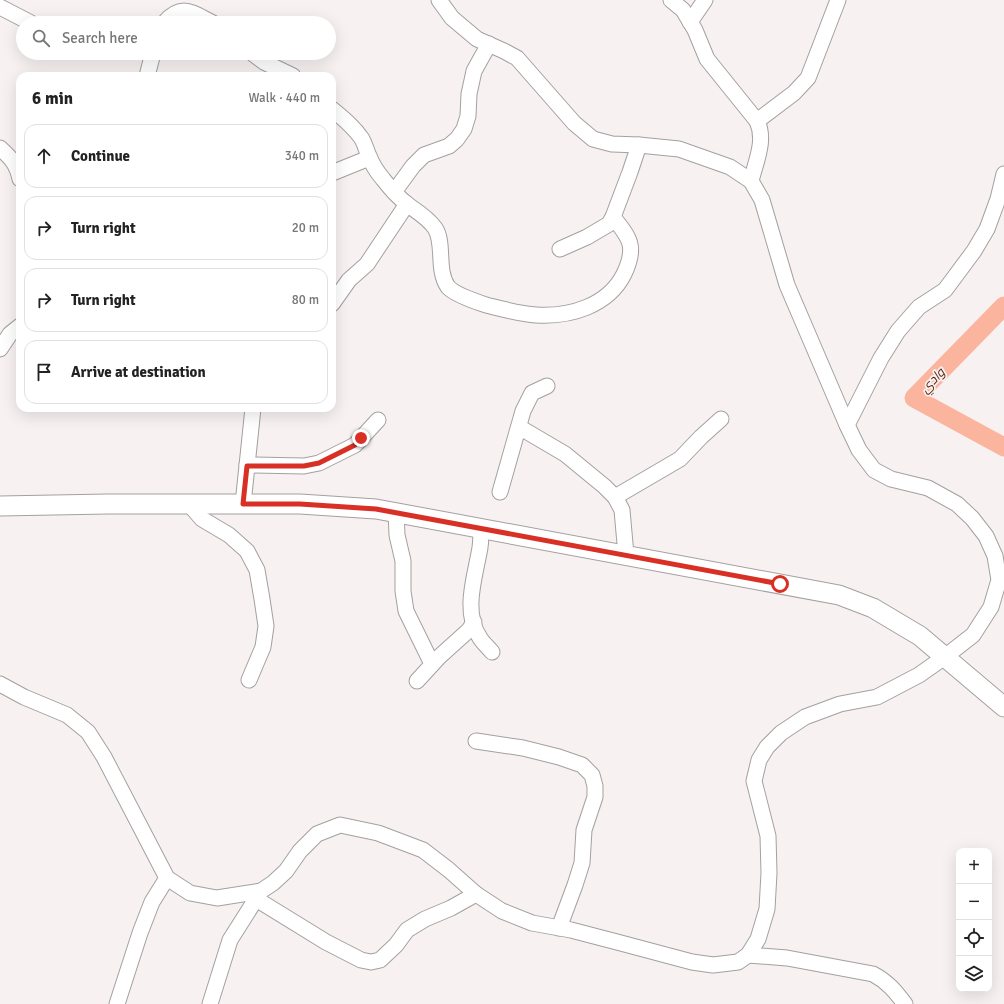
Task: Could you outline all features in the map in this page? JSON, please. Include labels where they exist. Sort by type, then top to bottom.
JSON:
[{"type":"main road","points":[[0,506],[300,504],[376,509],[839,595],[873,608],[920,636],[946,656],[962,673],[1004,707]]},
{"type":"street","points":[[210,1004],[230,940],[258,895],[286,871],[300,851],[317,834],[340,825],[378,833],[423,850],[449,870],[476,894],[502,911],[532,923],[617,942],[692,962],[713,965],[738,962],[748,955],[758,939],[768,909],[768,836],[754,781],[759,760],[767,747],[781,733],[805,717],[840,704],[877,697],[919,675],[946,656],[972,634],[997,609],[998,580],[995,556],[986,536],[972,518],[958,504],[928,488],[890,480],[874,470],[860,450],[847,426],[787,285],[762,200],[751,181],[730,167],[679,149],[639,144],[612,144],[593,139],[574,123],[517,58],[477,38],[452,18],[439,0]]},
{"type":"street","points":[[671,0],[683,10],[707,59],[757,121],[760,128],[761,143],[751,181]]},
{"type":"street","points":[[690,22],[705,0]]},
{"type":"street","points":[[757,121],[794,93],[808,78],[838,0]]},
{"type":"street","points":[[0,7],[17,16]]},
{"type":"street","points":[[170,16],[173,13],[183,10],[199,16]]},
{"type":"street","points":[[394,192],[413,166],[424,155],[449,146],[457,139],[464,129],[468,116],[469,94],[474,71],[489,44]]},
{"type":"street","points":[[148,72],[150,60]]},
{"type":"street","points":[[261,60],[285,72]]},
{"type":"street","points":[[336,112],[346,120],[362,140],[369,158],[382,178],[407,204],[427,218],[436,230],[439,240],[442,272],[449,288],[471,300],[504,310],[536,315],[555,314],[579,310],[595,304],[607,296],[621,279],[629,264],[631,250],[628,235],[613,217]]},
{"type":"street","points":[[560,249],[609,224],[630,172],[639,144]]},
{"type":"street","points":[[0,148],[12,160],[16,168]]},
{"type":"street","points":[[336,171],[369,158]]},
{"type":"street","points":[[847,426],[881,358],[898,331],[919,307],[945,290],[974,251],[987,229],[998,199],[1004,174]]},
{"type":"street","points":[[336,298],[349,280],[368,264],[407,204]]},
{"type":"street","points":[[0,349],[10,334],[16,329]]},
{"type":"street","points":[[500,492],[523,411],[532,393],[547,386]]},
{"type":"street","points":[[243,504],[253,412]]},
{"type":"street","points":[[615,497],[680,459],[721,419]]},
{"type":"street","points":[[247,466],[304,466],[319,463],[355,445],[378,420]]},
{"type":"street","points":[[519,427],[565,454],[615,497],[622,510],[626,555]]},
{"type":"street","points":[[189,504],[202,519],[229,535],[247,551],[257,570],[266,626],[263,647],[249,680]]},
{"type":"street","points":[[396,512],[397,535],[403,561],[403,591],[406,611],[432,664]]},
{"type":"street","points":[[482,528],[479,552],[473,578],[471,601],[474,622],[480,637],[492,652]]},
{"type":"street","points":[[417,681],[432,664],[469,630],[474,622]]},
{"type":"street","points":[[0,684],[24,697],[67,715],[88,732],[104,757],[167,878],[190,893],[217,898],[258,895],[326,942],[361,960],[371,962],[380,960],[396,945],[407,930],[425,919],[451,908],[476,894]]},
{"type":"street","points":[[476,741],[523,748],[559,757],[582,765],[592,775],[595,786],[594,797],[584,830],[582,863],[559,928]]},
{"type":"street","points":[[117,1004],[140,933],[152,902],[167,878]]},
{"type":"street","points":[[748,955],[787,958],[873,974],[884,980],[893,988],[905,1004]]},
{"type":"waterway","name":"وادي","points":[[1004,306],[914,398],[1004,447]]},
{"type":"route","points":[[361,438],[355,445],[319,463],[304,466],[247,466],[243,504],[300,504],[376,509],[780,584]]}]
